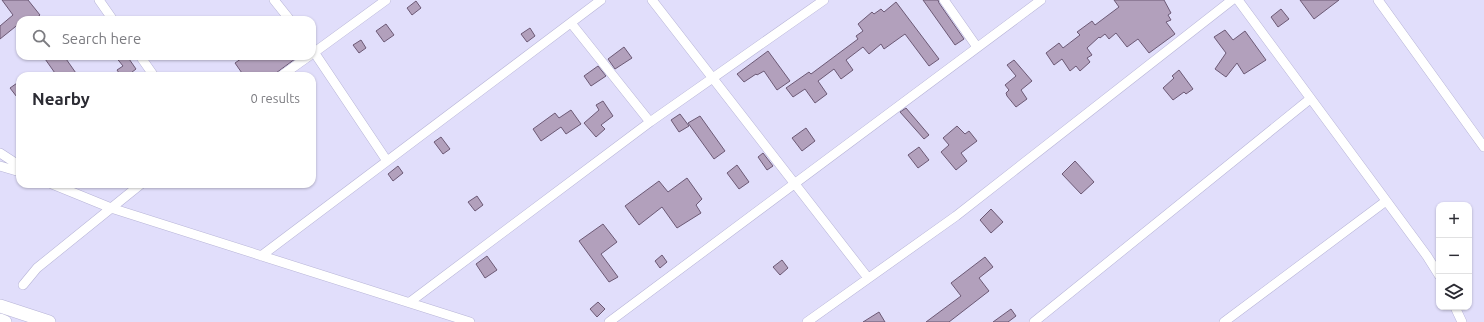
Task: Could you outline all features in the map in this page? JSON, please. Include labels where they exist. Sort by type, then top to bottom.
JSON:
[{"type":"main road","points":[[1,309],[49,322]]},
{"type":"main road","points":[[0,320],[5,322]]},
{"type":"street","points":[[99,0],[110,16]]},
{"type":"street","points":[[274,0],[287,16]]},
{"type":"street","points":[[316,50],[386,0]]},
{"type":"street","points":[[261,256],[602,0]]},
{"type":"street","points":[[652,0],[868,278]]},
{"type":"street","points":[[410,302],[650,122],[824,0]]},
{"type":"street","points":[[944,0],[977,47]]},
{"type":"street","points":[[609,322],[1041,0]]},
{"type":"street","points":[[807,322],[956,216],[1232,0]]},
{"type":"street","points":[[1238,0],[1427,256],[1438,274]]},
{"type":"street","points":[[1378,0],[1484,147]]},
{"type":"street","points":[[571,23],[650,122]]},
{"type":"street","points":[[316,59],[387,161]]},
{"type":"street","points":[[143,60],[151,72]]},
{"type":"street","points":[[287,72],[303,60]]},
{"type":"street","points":[[1034,322],[1310,99]]},
{"type":"street","points":[[0,153],[16,163]]},
{"type":"street","points":[[0,166],[16,171]]},
{"type":"street","points":[[62,188],[111,208],[470,322]]},
{"type":"street","points":[[23,285],[37,268],[136,188]]},
{"type":"street","points":[[1224,322],[1386,201]]},
{"type":"street","points":[[1456,310],[1462,322]]},
{"type":"building","points":[[2,0],[28,0],[40,15],[16,16],[16,26],[0,39],[0,26],[13,15]]},
{"type":"building","points":[[923,0],[938,0],[964,39],[955,45]]},
{"type":"building","points":[[1114,0],[1164,0],[1171,13],[1168,15],[1171,20],[1166,22],[1175,34],[1149,53],[1138,39],[1127,47],[1116,33],[1109,39],[1105,34],[1100,38],[1099,37],[1087,48],[1092,55],[1087,58],[1090,62],[1080,71],[1076,66],[1070,71],[1062,59],[1054,65],[1046,53],[1059,43],[1063,48],[1080,35],[1077,32],[1092,21],[1095,25],[1119,7]]},
{"type":"building","points":[[1300,0],[1339,0],[1314,19]]},
{"type":"building","points":[[416,1],[421,8],[412,15],[407,8]]},
{"type":"building","points":[[896,2],[939,59],[929,66],[905,34],[884,49],[881,44],[869,54],[863,47],[846,60],[853,70],[841,79],[834,69],[818,81],[827,94],[815,103],[805,89],[793,97],[786,88],[809,72],[811,74],[858,39],[856,36],[863,31],[858,24],[872,12],[874,14],[881,9],[884,12]]},
{"type":"building","points":[[1281,9],[1289,19],[1278,27],[1271,17]]},
{"type":"building","points":[[386,24],[394,35],[384,42],[376,31]]},
{"type":"building","points":[[530,28],[535,36],[527,42],[521,34]]},
{"type":"building","points":[[1225,30],[1233,40],[1245,31],[1266,60],[1244,74],[1237,63],[1226,77],[1215,69],[1226,53],[1214,37]]},
{"type":"building","points":[[361,40],[366,48],[359,53],[353,45]]},
{"type":"building","points":[[624,47],[632,58],[615,69],[608,59]]},
{"type":"building","points":[[768,51],[790,81],[777,90],[764,71],[757,75],[756,74],[744,82],[737,74]]},
{"type":"building","points":[[46,60],[67,60],[75,72],[54,72]]},
{"type":"building","points":[[118,60],[130,60],[136,69],[132,72],[118,72],[117,70],[123,66]]},
{"type":"building","points":[[239,60],[294,60],[277,72],[241,72],[235,63]]},
{"type":"building","points":[[1014,60],[1032,81],[1021,90],[1027,99],[1016,107],[1007,96],[1006,93],[1009,90],[1005,85],[1016,76],[1007,65]]},
{"type":"building","points":[[598,66],[606,76],[591,86],[584,76]]},
{"type":"building","points":[[1179,70],[1193,89],[1186,94],[1184,92],[1173,100],[1163,88],[1174,78],[1172,76]]},
{"type":"building","points":[[16,84],[16,96],[10,88]]},
{"type":"building","points":[[603,101],[613,116],[601,125],[605,129],[596,137],[584,123],[599,110],[596,105]]},
{"type":"building","points":[[906,108],[929,135],[924,139],[900,112]]},
{"type":"building","points":[[571,110],[581,124],[566,134],[561,127],[541,141],[533,129],[555,113],[559,118]]},
{"type":"building","points":[[680,114],[689,126],[679,132],[671,120]]},
{"type":"building","points":[[700,116],[725,151],[714,159],[688,123]]},
{"type":"building","points":[[957,126],[965,134],[969,131],[977,141],[961,153],[967,161],[956,170],[941,152],[949,145],[943,138]]},
{"type":"building","points":[[806,128],[815,141],[802,151],[792,138]]},
{"type":"building","points":[[441,137],[450,149],[443,154],[434,142]]},
{"type":"building","points":[[919,147],[929,160],[918,168],[908,155]]},
{"type":"building","points":[[763,153],[773,166],[767,170],[758,157]]},
{"type":"building","points":[[1075,161],[1094,182],[1081,194],[1062,174]]},
{"type":"building","points":[[737,165],[749,182],[739,189],[727,173]]},
{"type":"building","points":[[398,166],[403,173],[393,181],[388,174]]},
{"type":"building","points":[[687,178],[702,199],[696,205],[701,213],[677,228],[662,207],[639,225],[625,206],[659,181],[668,192]]},
{"type":"building","points":[[477,196],[483,205],[475,211],[468,202]]},
{"type":"building","points":[[991,209],[1003,222],[991,233],[980,220]]},
{"type":"building","points":[[603,224],[617,242],[601,254],[618,277],[609,282],[579,241]]},
{"type":"building","points":[[662,255],[667,262],[660,268],[655,261]]},
{"type":"building","points":[[487,256],[497,270],[485,278],[476,264]]},
{"type":"building","points":[[985,257],[993,267],[979,278],[989,291],[949,322],[926,322],[961,296],[951,283]]},
{"type":"building","points":[[782,260],[788,268],[780,275],[773,267]]},
{"type":"building","points":[[598,302],[605,309],[597,317],[590,309]]},
{"type":"building","points":[[1011,309],[1016,316],[1008,322],[993,322]]},
{"type":"building","points":[[879,312],[885,322],[863,322]]}]
